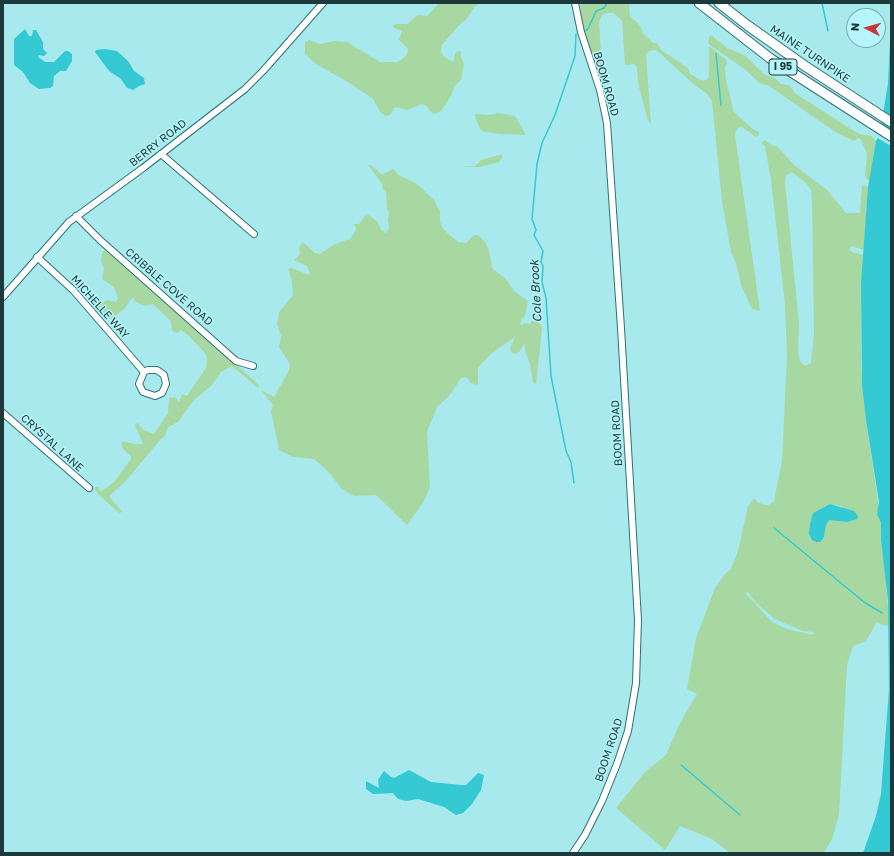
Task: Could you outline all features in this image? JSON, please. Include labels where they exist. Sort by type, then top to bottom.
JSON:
[{"type":"highway","name":"I 95","points":[[699,3],[771,59],[891,136]]},
{"type":"highway","name":"MAINE TURNPIKE","points":[[719,3],[747,25],[805,66],[891,122]]},
{"type":"street","name":"BERRY ROAD","points":[[3,297],[61,230],[76,216],[161,154],[257,78],[323,3]]},
{"type":"street","name":"BOOM ROAD","points":[[572,853],[591,824],[606,792],[628,731],[637,678],[638,620],[608,128],[603,100],[582,38],[575,3]]},
{"type":"street","points":[[161,154],[254,234]]},
{"type":"street","name":"CRIBBLE COVE ROAD","points":[[76,216],[100,240],[236,361],[253,366]]},
{"type":"street","name":"MICHELLE WAY","points":[[37,257],[73,290],[144,372]]},
{"type":"street","points":[[153,369],[164,375],[166,384],[162,393],[150,396],[143,392],[139,384],[141,376],[144,372],[153,369]]},
{"type":"street","name":"CRYSTAL LANE","points":[[3,413],[89,488]]},
{"type":"green space","points":[[439,3],[479,3],[475,6],[466,20],[460,24],[442,45],[441,51],[443,56],[453,62],[456,52],[461,51],[461,57],[464,64],[461,80],[454,87],[451,96],[441,111],[434,114],[427,106],[422,104],[407,110],[395,107],[390,115],[386,116],[381,113],[373,99],[348,82],[316,64],[305,54],[305,42],[309,40],[320,44],[335,41],[347,42],[380,62],[398,62],[407,55],[408,49],[399,40],[402,31],[394,28],[393,26],[396,24],[407,24],[418,15],[427,16]]},
{"type":"green space","points":[[581,3],[629,3],[630,16],[641,27],[643,33],[653,43],[657,43],[661,50],[688,68],[690,74],[703,81],[708,79],[709,75],[709,46],[725,59],[727,63],[725,67],[726,80],[734,112],[754,130],[759,132],[759,135],[756,137],[742,127],[737,128],[735,135],[760,311],[752,309],[741,285],[736,263],[731,252],[722,201],[712,101],[707,94],[690,81],[661,54],[655,50],[649,51],[646,55],[651,124],[648,121],[638,83],[637,67],[634,64],[625,65],[622,21],[614,13],[608,13],[602,15],[599,22],[603,85],[585,36],[580,14]]},
{"type":"green space","points":[[711,35],[727,48],[746,56],[765,75],[775,78],[781,84],[789,85],[796,94],[859,134],[871,136],[876,141],[870,180],[867,180],[865,175],[867,154],[861,139],[858,138],[854,141],[837,133],[769,86],[759,83],[746,70],[708,43]]},
{"type":"green space","points":[[498,113],[515,116],[526,135],[500,134],[481,130],[475,114],[489,115]]},
{"type":"green space","points":[[765,140],[773,146],[777,146],[794,165],[827,190],[846,213],[860,213],[862,185],[868,187],[864,250],[851,246],[849,249],[852,252],[864,255],[861,283],[861,367],[866,420],[881,523],[881,540],[886,577],[889,626],[882,625],[877,622],[866,641],[853,646],[847,665],[839,815],[832,839],[824,853],[730,853],[712,839],[680,826],[665,850],[616,808],[645,772],[666,755],[680,723],[697,694],[687,689],[696,638],[715,588],[724,575],[731,569],[738,551],[748,506],[754,498],[759,503],[766,505],[769,505],[774,501],[782,460],[787,357],[785,304],[771,180],[765,146],[761,143]],"holes":[[[792,172],[806,183],[811,190],[812,199],[814,333],[811,363],[805,366],[800,361],[798,353],[799,324],[785,182],[786,176]],[[830,504],[842,506],[847,522],[829,520],[826,525],[813,514]],[[747,591],[756,603],[775,619],[803,631],[813,632],[814,635],[787,629],[772,622],[746,594]]]},
{"type":"green space","points":[[502,154],[499,162],[480,167],[463,167],[475,166],[481,160]]},
{"type":"green space","points":[[368,165],[371,165],[382,175],[393,169],[399,175],[417,184],[434,200],[440,211],[440,222],[443,229],[458,242],[466,243],[474,235],[478,235],[485,242],[489,250],[492,268],[506,279],[514,291],[528,301],[525,316],[522,318],[520,325],[527,323],[530,324],[533,320],[533,312],[538,312],[540,316],[539,323],[542,328],[536,384],[533,383],[530,364],[525,351],[525,343],[516,354],[511,352],[510,348],[515,337],[492,353],[478,368],[478,385],[471,383],[466,377],[461,378],[449,396],[437,407],[427,432],[430,487],[423,503],[407,525],[376,495],[354,496],[341,488],[328,471],[314,459],[293,457],[279,450],[271,411],[273,405],[261,390],[274,397],[289,370],[290,364],[279,347],[281,336],[277,324],[279,312],[293,295],[292,281],[288,269],[292,268],[309,275],[310,273],[307,266],[294,260],[300,254],[299,247],[303,242],[315,253],[320,254],[335,244],[350,239],[356,230],[354,224],[359,224],[365,216],[369,215],[378,222],[381,230],[386,233],[389,228],[389,213],[387,209],[386,192],[383,189],[382,183]]},
{"type":"green space","points":[[104,249],[106,249],[259,385],[258,388],[232,366],[221,372],[212,385],[193,401],[178,422],[168,427],[165,436],[124,483],[109,496],[122,512],[119,513],[99,495],[95,490],[95,487],[98,487],[101,492],[114,482],[131,459],[131,456],[123,449],[121,444],[123,441],[134,444],[143,444],[135,425],[138,423],[143,430],[154,434],[168,413],[169,398],[175,397],[179,402],[182,394],[187,396],[206,368],[207,358],[205,353],[188,335],[181,330],[177,333],[172,331],[171,321],[153,304],[145,306],[134,301],[134,298],[131,299],[124,309],[111,319],[100,312],[96,307],[99,304],[107,300],[116,302],[118,298],[114,287],[102,279],[104,268],[101,261]]},
{"type":"water","points":[[891,20],[891,853],[863,853],[876,816],[881,794],[889,689],[888,600],[881,540],[881,523],[877,514],[879,502],[862,385],[861,283],[868,187],[876,141],[880,133],[888,83]]},
{"type":"water","points":[[25,29],[29,36],[32,36],[33,30],[36,30],[43,42],[43,49],[47,53],[44,56],[39,55],[38,57],[45,62],[54,62],[65,51],[72,54],[72,61],[66,71],[60,71],[54,76],[53,86],[50,88],[39,89],[30,83],[23,72],[14,65],[14,39]]},
{"type":"water","points":[[105,49],[117,51],[128,61],[134,71],[144,78],[145,84],[133,90],[127,88],[121,79],[109,71],[95,52],[96,50]]},
{"type":"water","points":[[830,504],[854,511],[858,516],[857,519],[847,522],[829,520],[826,525],[824,537],[820,542],[816,542],[812,540],[809,534],[813,513]]},
{"type":"water","points":[[409,770],[431,782],[461,785],[466,785],[478,773],[484,775],[481,790],[472,804],[463,813],[456,815],[444,807],[418,799],[406,801],[398,799],[393,793],[373,794],[366,789],[366,781],[379,788],[378,780],[384,771],[394,778]]},
{"type":"pier","points":[[891,131],[891,146],[876,137],[878,132]]},
{"type":"waterway","name":"Cole Brook","points":[[585,31],[588,29],[596,11],[604,8],[607,3]]},
{"type":"waterway","points":[[822,3],[828,31]]},
{"type":"waterway","name":"Cole Brook","points":[[574,483],[571,462],[566,451],[551,376],[546,298],[542,282],[543,266],[541,262],[543,251],[534,235],[536,230],[532,219],[537,164],[542,143],[555,115],[575,56],[576,34]]},
{"type":"waterway","points":[[716,53],[721,105]]},
{"type":"waterway","points":[[774,528],[864,602],[882,613]]},
{"type":"waterway","points":[[681,765],[740,815]]}]
